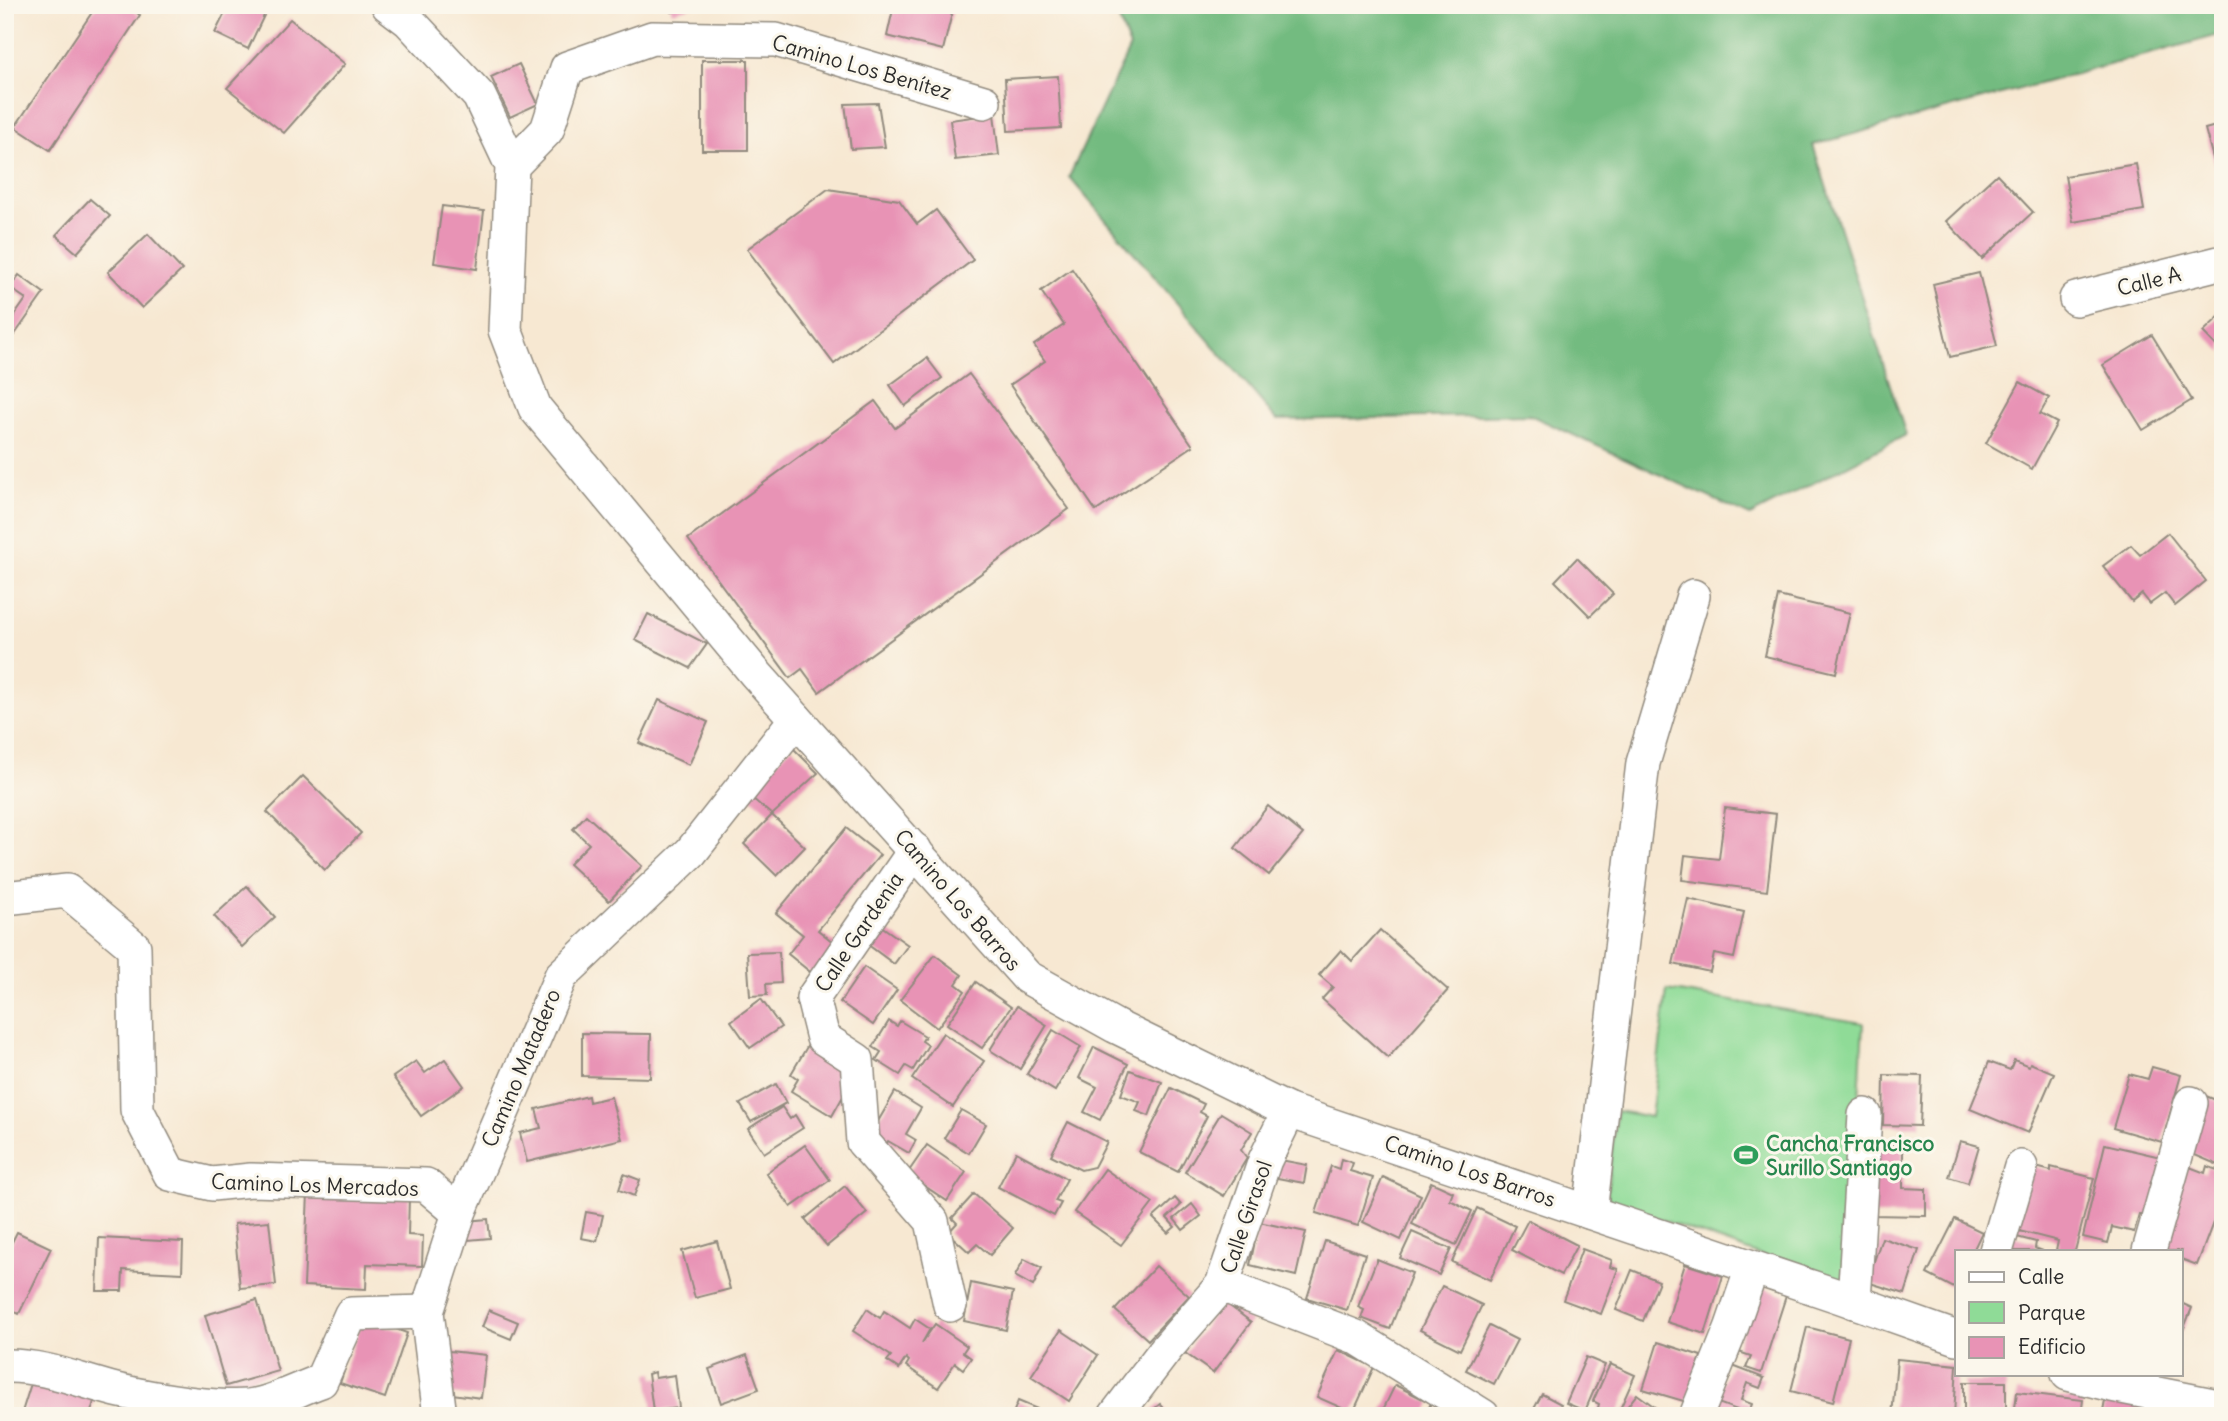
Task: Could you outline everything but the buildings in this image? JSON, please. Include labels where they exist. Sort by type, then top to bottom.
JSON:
[{"type":"street","name":"Camino Los Barros","points":[[388,5],[410,21],[480,96],[512,166],[505,330],[535,408],[755,673],[1027,977],[1115,1026],[1289,1111],[1955,1337]]},
{"type":"street","name":"Camino Los Benítez","points":[[512,166],[547,130],[567,68],[652,38],[775,40],[984,102]]},
{"type":"street","name":"Calle A","points":[[2076,299],[2223,262]]},
{"type":"street","points":[[1590,1212],[1643,763],[1693,596]]},
{"type":"street","name":"Camino Matadero","points":[[440,1416],[427,1312],[459,1213],[561,976],[691,852],[796,719]]},
{"type":"street","name":"Calle Gardenia","points":[[915,850],[813,998],[823,1038],[857,1060],[863,1142],[932,1221],[950,1304]]},
{"type":"street","name":"Camino Los Mercados","points":[[5,898],[67,891],[134,947],[137,1110],[170,1174],[212,1184],[251,1180],[426,1185],[459,1213]]},
{"type":"street","points":[[2149,1250],[2191,1104]]},
{"type":"street","name":"Calle Girasol","points":[[1115,1416],[1166,1349],[1222,1285],[1265,1160],[1289,1111]]},
{"type":"street","points":[[1854,1302],[1865,1115]]},
{"type":"street","points":[[1996,1250],[2021,1167]]},
{"type":"street","points":[[1696,1416],[1752,1268]]},
{"type":"street","points":[[1222,1285],[1356,1338],[1478,1414]]},
{"type":"street","points":[[5,1366],[25,1366],[115,1390],[176,1400],[236,1407],[261,1404],[321,1381],[351,1314],[427,1312]]},
{"type":"street","points":[[2086,1376],[2113,1379],[2223,1407]]},
{"type":"green space","points":[[1113,5],[2223,5],[2223,34],[1813,145],[1906,435],[1750,516],[1530,415],[1277,420],[1069,177],[1130,47]]},
{"type":"green space","points":[[1667,990],[1863,1023],[1849,1287],[1609,1201],[1607,1191],[1617,1111],[1651,1117]]},
{"type":"place","name":"Cancha Francisco Surillo Santiago","points":[[1746,1155]]}]
